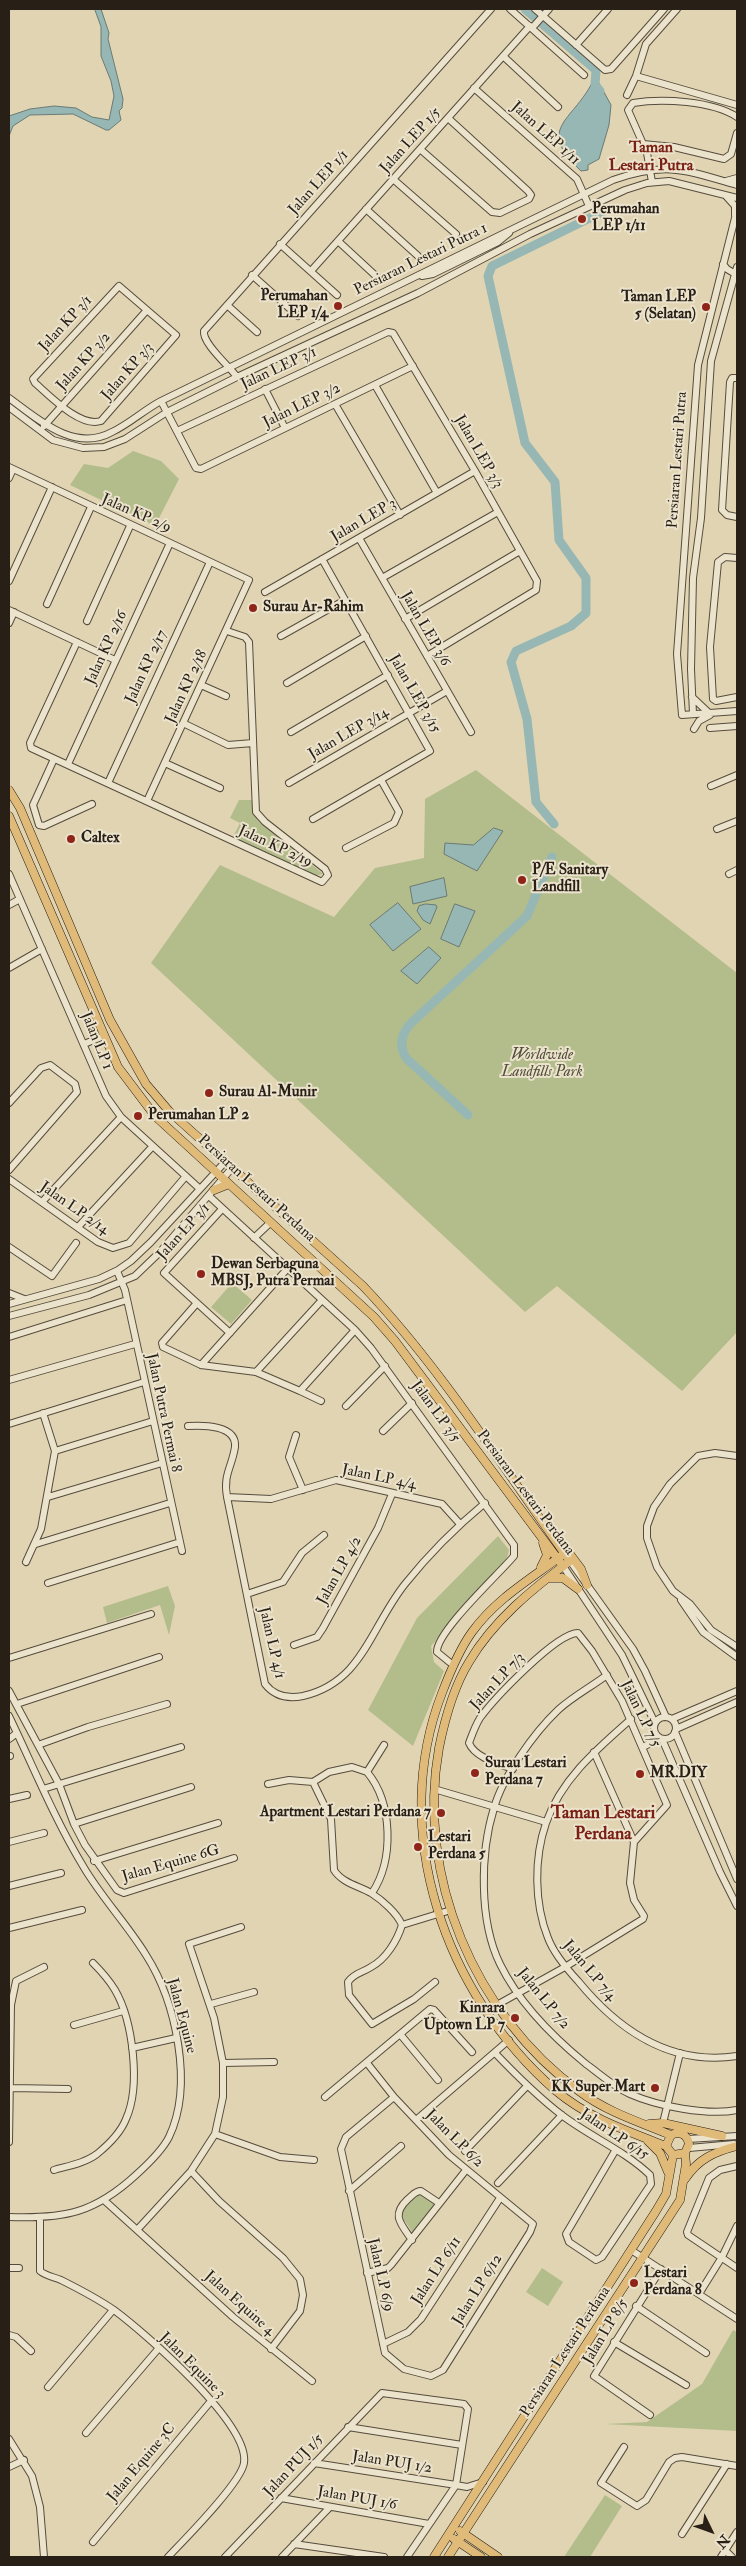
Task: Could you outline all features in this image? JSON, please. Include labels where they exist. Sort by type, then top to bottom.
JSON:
[{"type":"main road","name":"Persiaran Lestari Perdana","points":[[9,790],[20,808],[110,1020],[146,1084],[169,1112],[363,1286],[398,1324],[443,1380],[570,1561]]},
{"type":"main road","name":"Persiaran Lestari Perdana","points":[[9,816],[118,1067],[139,1098],[155,1116],[226,1182],[345,1288],[390,1335],[563,1566]]},
{"type":"main road","points":[[99,1024],[110,1020]]},
{"type":"main road","points":[[211,1193],[226,1182]]},
{"type":"main road","points":[[545,1526],[559,1539],[581,1569],[587,1585]]},
{"type":"main road","points":[[540,1536],[547,1555],[546,1561],[534,1574],[492,1609],[472,1632],[453,1665],[432,1723],[424,1757],[421,1792],[422,1827],[427,1868],[438,1914],[458,1965],[486,2011],[538,2074],[571,2102],[606,2123],[666,2146],[673,2155],[687,2151],[688,2139],[680,2133],[671,2135],[613,2112],[573,2087],[528,2045],[497,2005],[470,1960],[451,1910],[438,1859],[434,1789],[443,1728],[453,1696],[469,1662],[507,1614],[547,1578],[570,1561]]},
{"type":"main road","points":[[534,1574],[564,1554]]},
{"type":"main road","points":[[547,1578],[563,1578],[578,1589]]},
{"type":"main road","points":[[644,2124],[663,2123],[722,2136]]},
{"type":"main road","points":[[666,2146],[671,2135]]},
{"type":"main road","points":[[642,2137],[660,2153],[667,2164],[670,2179]]},
{"type":"main road","points":[[684,2181],[697,2163],[706,2157],[737,2145]]},
{"type":"main road","name":"Persiaran Lestari Perdana","points":[[448,2557],[680,2200],[687,2151]]},
{"type":"main road","name":"Persiaran Lestari Perdana","points":[[434,2557],[666,2194],[673,2155]]},
{"type":"main road","points":[[547,2380],[559,2387]]},
{"type":"main road","points":[[473,2520],[475,2541]]},
{"type":"main road","points":[[454,2527],[498,2557]]},
{"type":"main road","points":[[448,2536],[481,2557]]},
{"type":"main road","points":[[448,2557],[456,2552],[473,2552]]},
{"type":"street","name":"Jalan LEP 1/1","points":[[236,377],[203,336],[204,331],[491,9]]},
{"type":"street","points":[[510,9],[532,26],[584,75]]},
{"type":"street","points":[[535,9],[541,17],[605,70],[608,70],[664,9]]},
{"type":"street","name":"Jalan LEP 1/5","points":[[311,271],[503,56],[549,9]]},
{"type":"street","points":[[576,45],[608,9]]},
{"type":"street","points":[[627,95],[636,76],[646,44],[677,9]]},
{"type":"street","points":[[503,56],[558,107]]},
{"type":"street","points":[[636,76],[737,105]]},
{"type":"street","name":"Jalan LEP 1/11","points":[[474,88],[577,179],[589,206]]},
{"type":"street","points":[[652,182],[648,156],[628,110],[633,103],[652,100],[700,105],[737,117]]},
{"type":"street","points":[[420,149],[495,214],[529,199],[531,195],[528,191],[448,118]]},
{"type":"street","points":[[643,144],[674,147],[724,159],[731,154],[737,132]]},
{"type":"street","points":[[638,171],[657,146]]},
{"type":"street","points":[[648,156],[668,168]]},
{"type":"street","points":[[585,194],[638,171],[650,169],[668,168],[737,185]]},
{"type":"street","points":[[725,181],[737,178]]},
{"type":"street","points":[[393,179],[456,234]]},
{"type":"street","name":"Persiaran Lestari Putra 1","points":[[9,407],[53,440],[83,448],[104,447],[125,439],[167,412],[236,377],[418,293],[624,190],[652,182],[678,183],[737,198]]},
{"type":"street","name":"Persiaran Lestari Putra 1","points":[[9,398],[62,434],[90,438],[112,433],[161,401],[414,278],[433,274],[498,242],[522,223],[585,194]]},
{"type":"street","points":[[722,194],[730,198],[735,206],[735,218]]},
{"type":"street","points":[[366,209],[418,256]]},
{"type":"street","name":"Persiaran Lestari Putra","points":[[737,210],[698,364],[676,654],[682,715],[693,714],[693,578],[701,518],[711,361],[737,267]]},
{"type":"street","points":[[338,242],[377,277]]},
{"type":"street","points":[[280,244],[337,294]]},
{"type":"street","points":[[723,264],[736,274]]},
{"type":"street","points":[[252,275],[298,316]]},
{"type":"street","name":"Jalan KP 3/1","points":[[61,406],[35,383],[33,379],[36,375],[117,287],[122,286],[147,310]]},
{"type":"street","points":[[227,305],[257,332]]},
{"type":"street","name":"Jalan KP 3/2","points":[[40,430],[147,310]]},
{"type":"street","name":"Jalan KP 3/3","points":[[61,406],[95,422],[101,421],[176,336],[147,310]]},
{"type":"street","name":"Jalan LEP 3/1","points":[[175,428],[265,390],[388,332],[393,332]]},
{"type":"street","name":"Jalan LEP 3/3","points":[[393,332],[475,471],[520,551],[537,586],[536,590],[427,656]]},
{"type":"street","points":[[211,376],[221,358]]},
{"type":"street","name":"Jalan LEP 3/2","points":[[175,428],[196,468],[201,469],[413,366]]},
{"type":"street","points":[[736,377],[730,382],[722,510],[727,515],[737,517]]},
{"type":"street","points":[[374,385],[437,493]]},
{"type":"street","points":[[265,390],[285,428]]},
{"type":"street","points":[[161,401],[175,428]]},
{"type":"street","points":[[336,404],[400,515]]},
{"type":"street","points":[[142,428],[160,421],[175,428]]},
{"type":"street","points":[[9,478],[11,468]]},
{"type":"street","name":"Jalan KP 2/9","points":[[11,468],[130,526],[250,580],[249,584]]},
{"type":"street","name":"Jalan LEP 3","points":[[265,592],[475,471]]},
{"type":"street","points":[[9,581],[52,488]]},
{"type":"street","points":[[47,604],[91,507]]},
{"type":"street","points":[[382,578],[498,512]]},
{"type":"street","points":[[87,621],[130,526]]},
{"type":"street","name":"Jalan LEP 3/6","points":[[359,538],[470,732]]},
{"type":"street","name":"Jalan KP 2/16","points":[[68,764],[170,543]]},
{"type":"street","points":[[405,618],[520,551]]},
{"type":"street","points":[[737,558],[725,557],[718,562],[710,647],[712,695],[716,701],[737,697]]},
{"type":"street","name":"Jalan LEP 3/15","points":[[313,819],[430,751],[410,712],[322,559]]},
{"type":"street","name":"Jalan KP 2/17","points":[[108,783],[210,562]]},
{"type":"street","points":[[682,578],[693,578]]},
{"type":"street","name":"Jalan KP 2/18","points":[[147,801],[249,584]]},
{"type":"street","points":[[281,636],[345,600]]},
{"type":"street","points":[[9,624],[11,611],[115,660]]},
{"type":"street","name":"Jalan KP 2/19","points":[[77,642],[30,743],[31,748],[322,882],[328,875],[325,869],[260,818],[256,812],[249,642],[245,637],[227,630]]},
{"type":"street","points":[[287,683],[366,636]]},
{"type":"street","points":[[291,732],[388,675]]},
{"type":"street","points":[[201,685],[226,696]]},
{"type":"street","name":"Jalan LEP 3/14","points":[[289,783],[447,691]]},
{"type":"street","points":[[692,697],[702,709],[711,714]]},
{"type":"street","points":[[693,714],[737,711]]},
{"type":"street","points":[[694,729],[699,722],[711,714]]},
{"type":"street","points":[[183,723],[228,745],[253,743]]},
{"type":"street","points":[[710,728],[737,726]]},
{"type":"street","points":[[54,759],[33,805],[39,825],[44,826],[92,804]]},
{"type":"street","points":[[165,763],[220,788]]},
{"type":"street","points":[[711,786],[737,775]]},
{"type":"street","points":[[346,848],[394,823],[399,818],[399,812],[380,780]]},
{"type":"street","points":[[717,829],[737,821]]},
{"type":"street","points":[[729,874],[737,870]]},
{"type":"street","name":"Jalan LP 1","points":[[9,874],[106,1096],[120,1117],[200,1189]]},
{"type":"street","points":[[9,905],[20,899]]},
{"type":"street","points":[[9,968],[42,949]]},
{"type":"street","points":[[84,1044],[104,1036]]},
{"type":"street","points":[[9,1103],[41,1068],[50,1065],[75,1084],[77,1092],[73,1099],[9,1170]]},
{"type":"street","points":[[42,1202],[120,1117]]},
{"type":"street","points":[[78,1228],[152,1147]]},
{"type":"street","points":[[9,1304],[99,1279],[117,1271],[131,1261],[225,1162]]},
{"type":"street","points":[[226,1182],[232,1168]]},
{"type":"street","name":"Jalan LP 2/14","points":[[9,1179],[107,1247],[125,1246],[186,1176]]},
{"type":"street","points":[[9,1316],[89,1295],[121,1282],[146,1268],[211,1193]]},
{"type":"street","name":"Jalan LP 3/5","points":[[211,1193],[222,1209],[354,1330],[385,1366],[514,1545],[516,1552],[514,1556],[473,1600],[439,1641],[437,1652],[453,1665]]},
{"type":"street","name":"Jalan LP 3/1","points":[[222,1209],[164,1273],[230,1332]]},
{"type":"street","points":[[254,1238],[271,1222]]},
{"type":"street","points":[[9,1247],[52,1276],[76,1243]]},
{"type":"street","points":[[201,1365],[288,1268]]},
{"type":"street","name":"Jalan Putra Permai 8","points":[[117,1271],[127,1300],[135,1344],[182,1551]]},
{"type":"street","points":[[9,1293],[26,1300]]},
{"type":"street","points":[[9,1337],[127,1300]]},
{"type":"street","points":[[256,1372],[322,1300]]},
{"type":"street","points":[[197,1303],[162,1343],[163,1347],[201,1365],[256,1372],[321,1401]]},
{"type":"street","points":[[300,1391],[354,1330]]},
{"type":"street","points":[[9,1380],[135,1344]]},
{"type":"street","points":[[346,1406],[385,1366]]},
{"type":"street","points":[[9,1424],[144,1382]]},
{"type":"street","points":[[383,1431],[412,1404]]},
{"type":"street","points":[[26,1562],[36,1544],[48,1497],[55,1451],[43,1413]]},
{"type":"street","points":[[55,1451],[153,1422]]},
{"type":"street","name":"Jalan LP 4/1","points":[[188,1426],[212,1426],[226,1430],[232,1436],[235,1446],[227,1470],[225,1485],[263,1675],[269,1689],[285,1697],[296,1697],[324,1689],[336,1683],[349,1670],[401,1589],[460,1524],[485,1503]]},
{"type":"street","points":[[296,1435],[289,1457],[303,1490]]},
{"type":"street","points":[[737,1456],[715,1453],[698,1456],[670,1484],[648,1518],[648,1538],[657,1567],[703,1632],[737,1657]]},
{"type":"street","points":[[48,1497],[162,1463]]},
{"type":"street","name":"Jalan LP 4/4","points":[[227,1497],[271,1499],[336,1480],[442,1504],[460,1524]]},
{"type":"street","name":"Jalan LP 4/2","points":[[294,1645],[317,1637],[323,1628],[378,1528],[392,1494]]},
{"type":"street","points":[[36,1544],[170,1503]]},
{"type":"street","points":[[247,1594],[283,1582],[302,1553],[324,1535]]},
{"type":"street","points":[[48,1583],[180,1542]]},
{"type":"street","name":"Persiaran Lestari Perdana","points":[[570,1561],[633,1649],[669,1718]]},
{"type":"street","name":"Persiaran Lestari Perdana","points":[[563,1566],[622,1655],[655,1723]]},
{"type":"street","points":[[681,1600],[690,1604],[711,1630],[737,1647]]},
{"type":"street","points":[[9,1658],[151,1614]]},
{"type":"street","name":"Jalan LP 7/5","points":[[575,1632],[580,1635],[607,1675],[632,1719],[667,1805],[634,1842]]},
{"type":"street","name":"Jalan LP 7/3","points":[[514,1769],[487,1758],[471,1748],[469,1743],[473,1733],[480,1718],[524,1669],[575,1632]]},
{"type":"street","points":[[17,1704],[159,1657]]},
{"type":"street","name":"Jalan LP 7/2","points":[[607,1675],[558,1711],[524,1750],[494,1807],[484,1873],[487,1918],[493,1944],[500,1964],[518,1993],[562,2044],[604,2078],[629,2094],[668,2106],[711,2110],[737,2110]]},
{"type":"street","name":"Jalan Equine 6G","points":[[9,1691],[59,1784],[74,1824],[94,1861],[114,1887],[124,1893],[234,1858]]},
{"type":"street","points":[[737,1691],[669,1718],[660,1718],[655,1723],[654,1732],[661,1738],[737,1906]]},
{"type":"street","points":[[643,1747],[661,1738],[670,1738],[675,1731],[737,1702]]},
{"type":"street","points":[[38,1745],[88,1727],[166,1704]]},
{"type":"street","name":"Jalan Equine","points":[[9,1716],[13,1731],[61,1829],[84,1868],[146,1955],[155,1971],[176,2038],[182,2082],[169,2137],[144,2168],[105,2201],[64,2215],[40,2218],[9,2217]]},
{"type":"street","points":[[669,1718],[737,1878]]},
{"type":"street","name":"Jalan LP 7/4","points":[[632,1719],[594,1752],[569,1780],[546,1822],[538,1874],[542,1922],[548,1940],[566,1967],[586,1992],[618,2022],[653,2045],[680,2053],[704,2057],[737,2056]]},
{"type":"street","points":[[9,1739],[13,1731]]},
{"type":"street","points":[[367,1772],[384,1745]]},
{"type":"street","points":[[43,1789],[181,1747]]},
{"type":"street","points":[[486,2011],[566,1967],[644,1919],[634,1900],[630,1883],[634,1842],[594,1752]]},
{"type":"street","points":[[268,1784],[290,1780],[313,1782],[329,1772],[352,1767],[367,1772],[378,1788],[386,1818],[384,1872],[372,1893]]},
{"type":"street","points":[[313,1782],[321,1794],[331,1819],[334,1870],[350,1884],[372,1893],[399,1918],[402,1925],[394,1944],[383,1957],[372,1967],[352,1976],[348,1982],[348,1994],[372,2024],[414,1999],[435,1982]]},
{"type":"street","points":[[74,1824],[191,1787]]},
{"type":"street","points":[[434,1789],[546,1822]]},
{"type":"street","points":[[9,1799],[27,1794]]},
{"type":"street","points":[[94,1861],[218,1823]]},
{"type":"street","points":[[9,1842],[44,1833]]},
{"type":"street","points":[[9,1886],[61,1873]]},
{"type":"street","points":[[9,1928],[82,1910]]},
{"type":"street","points":[[402,1925],[451,1910]]},
{"type":"street","points":[[137,2230],[191,2171],[215,2134],[223,2097],[223,2063],[211,2004],[190,1944],[241,1927]]},
{"type":"street","points":[[54,2170],[95,2155],[126,2122],[135,2090],[132,2048],[123,2011],[114,1989],[93,1963]]},
{"type":"street","points":[[9,2142],[11,2004],[16,1980],[44,1967]]},
{"type":"street","points":[[211,2004],[254,1992]]},
{"type":"street","points":[[325,2097],[432,2009],[472,2052]]},
{"type":"street","points":[[74,2025],[123,2011]]},
{"type":"street","points":[[400,2034],[438,2080]]},
{"type":"street","points":[[132,2048],[176,2038]]},
{"type":"street","points":[[416,2120],[509,2040]]},
{"type":"street","name":"Jalan LP 6/15","points":[[495,2052],[527,2086],[562,2115],[615,2150],[648,2173],[651,2178],[651,2184],[604,2255],[599,2259],[593,2258],[569,2242],[566,2234],[615,2150]]},
{"type":"street","points":[[663,2123],[680,2053]]},
{"type":"street","points":[[223,2063],[274,2062]]},
{"type":"street","name":"Jalan LP 6/2","points":[[367,2063],[416,2120],[466,2170],[533,2224]]},
{"type":"street","points":[[465,2151],[527,2086]]},
{"type":"street","points":[[11,2088],[68,2089]]},
{"type":"street","name":"Jalan LP 6/9","points":[[394,2096],[346,2137],[341,2149],[386,2354],[390,2360],[404,2369],[430,2376],[443,2370]]},
{"type":"street","points":[[498,2183],[562,2115]]},
{"type":"street","points":[[215,2134],[280,2157],[314,2160]]},
{"type":"street","points":[[688,2139],[737,2136]]},
{"type":"street","points":[[687,2151],[737,2145]]},
{"type":"street","points":[[349,2191],[401,2146]]},
{"type":"street","points":[[734,2166],[720,2170],[709,2178],[687,2233],[737,2268]]},
{"type":"street","points":[[367,2273],[388,2268],[466,2170]]},
{"type":"street","name":"Jalan Equine 4","points":[[105,2201],[271,2349],[300,2311],[303,2295],[300,2279],[283,2258],[219,2201],[191,2171]]},
{"type":"street","points":[[412,2240],[399,2218],[398,2210],[417,2191],[421,2191],[439,2203]]},
{"type":"street","name":"Jalan LP 6/11","points":[[383,2344],[408,2332],[421,2319],[500,2198]]},
{"type":"street","name":"Jalan Equine 3","points":[[40,2218],[40,2271],[71,2285],[113,2310],[159,2348],[211,2401],[234,2428],[244,2461],[231,2485],[168,2557]]},
{"type":"street","name":"Jalan LP 6/12","points":[[443,2370],[530,2232],[533,2224]]},
{"type":"street","points":[[699,2294],[722,2257],[737,2226]]},
{"type":"street","points":[[631,2250],[737,2318]]},
{"type":"street","points":[[9,2268],[19,2268]]},
{"type":"street","name":"Jalan LP 8/5","points":[[650,2415],[594,2376],[660,2269]]},
{"type":"street","points":[[636,2306],[706,2353]]},
{"type":"street","points":[[48,2387],[113,2310]]},
{"type":"street","points":[[9,2335],[16,2337],[31,2351]]},
{"type":"street","points":[[614,2342],[686,2385]]},
{"type":"street","points":[[86,2433],[159,2348]]},
{"type":"street","points":[[271,2349],[312,2381]]},
{"type":"street","name":"Jalan PUJ 1/5","points":[[226,2557],[382,2393],[467,2406],[462,2445]]},
{"type":"street","name":"Jalan Equine 3C","points":[[93,2542],[211,2401]]},
{"type":"street","points":[[348,2427],[462,2445],[456,2486],[407,2557]]},
{"type":"street","points":[[9,2439],[24,2460],[32,2476],[40,2507],[44,2557]]},
{"type":"street","points":[[624,2447],[600,2483],[633,2505],[642,2504],[646,2500],[669,2462],[675,2458],[682,2457],[737,2466]]},
{"type":"street","points":[[9,2467],[24,2460]]},
{"type":"street","name":"Jalan PUJ 1/2","points":[[314,2463],[456,2486],[467,2487],[482,2482]]},
{"type":"street","points":[[682,2534],[727,2464]]},
{"type":"street","points":[[467,2487],[472,2498]]},
{"type":"street","name":"Jalan PUJ 1/6","points":[[281,2498],[429,2524]]},
{"type":"street","points":[[282,2557],[330,2508]]},
{"type":"street","points":[[721,2557],[737,2532]]},
{"type":"street","points":[[294,2544],[384,2557]]},
{"type":"street","points":[[725,2550],[732,2557]]},
{"type":"green space","points":[[133,451],[161,461],[179,479],[155,526],[70,485],[84,464],[108,468]]},
{"type":"green space","name":"Worldwide Landfills Park","points":[[476,770],[737,973],[737,1332],[682,1391],[557,1286],[525,1312],[151,963],[220,865],[334,917],[375,868],[424,858],[425,799]]},
{"type":"green space","points":[[239,800],[253,800],[254,812],[258,821],[323,874],[314,876],[233,837],[240,823],[230,818]]},
{"type":"green space","points":[[232,1283],[252,1300],[231,1324],[211,1307]]},
{"type":"green space","points":[[498,1536],[509,1550],[506,1562],[431,1646],[434,1662],[444,1671],[413,1746],[368,1710],[417,1618]]},
{"type":"green space","points":[[168,1586],[175,1606],[169,1635],[160,1605],[107,1623],[103,1607]]},
{"type":"green space","points":[[423,2194],[435,2204],[414,2235],[403,2218],[403,2209],[417,2195]]},
{"type":"green space","points":[[542,2268],[563,2282],[548,2306],[526,2292]]},
{"type":"green space","points":[[733,2330],[737,2332],[737,2431],[605,2424],[647,2422],[702,2384]]},
{"type":"green space","points":[[605,2495],[622,2506],[590,2557],[564,2557]]},
{"type":"water","points":[[95,9],[101,9],[109,33],[108,39],[123,99],[122,108],[119,111],[121,120],[109,130],[106,130],[73,114],[30,115],[13,126],[9,136],[9,116],[30,109],[54,106],[76,108],[92,117],[109,120],[114,96],[111,81],[101,56],[101,27]]},
{"type":"water","points":[[592,83],[599,83],[611,105],[609,125],[599,159],[588,165],[588,170],[581,171],[560,145],[559,135],[562,125]]},
{"type":"water","points":[[494,828],[503,831],[477,871],[444,854],[445,843],[473,845]]},
{"type":"water","points":[[444,878],[447,896],[413,904],[410,887]]},
{"type":"water","points":[[398,903],[421,929],[393,951],[370,925]]},
{"type":"water","points":[[426,904],[436,905],[437,907],[430,924],[423,920],[417,911],[419,906]]},
{"type":"water","points":[[455,904],[475,911],[459,947],[441,939]]},
{"type":"water","points":[[429,947],[441,958],[417,984],[401,971]]},
{"type":"waterway","points":[[525,9],[596,70],[595,85],[600,91]]},
{"type":"waterway","points":[[554,824],[536,802],[527,719],[511,662],[516,651],[571,626],[586,613],[586,578],[559,540],[555,482],[525,443],[488,276],[492,266],[604,211],[602,208]]},
{"type":"waterway","points":[[468,1115],[407,1059],[402,1046],[404,1033],[409,1025],[527,916],[552,857]]},
{"type":"place","name":"Perumahan LEP 1/11","points":[[582,219]]},
{"type":"place","name":"Perumahan LEP 1/4","points":[[338,306]]},
{"type":"place","name":"Taman LEP 5 (Selatan)","points":[[706,307]]},
{"type":"place","name":"Surau Ar-Rahim","points":[[253,608]]},
{"type":"place","name":"Caltex","points":[[71,839]]},
{"type":"place","name":"P/E Sanitary Landfill","points":[[522,880]]},
{"type":"place","name":"Surau Al-Munir","points":[[209,1093]]},
{"type":"place","name":"Perumahan LP 2","points":[[138,1116]]},
{"type":"place","name":"Dewan Serbaguna MBSJ, Putra Permai","points":[[201,1274]]},
{"type":"place","name":"Surau Lestari Perdana 7","points":[[475,1773]]},
{"type":"place","name":"MR.DIY","points":[[640,1774]]},
{"type":"place","name":"Apartment Lestari Perdana 7","points":[[441,1813]]},
{"type":"place","name":"Lestari Perdana 5","points":[[418,1847]]},
{"type":"place","name":"Kinrara Uptown LP 7","points":[[515,2018]]},
{"type":"place","name":"KK Super Mart","points":[[655,2088]]},
{"type":"place","name":"Lestari Perdana 8","points":[[634,2283]]},
{"type":"district","name":"Taman Lestari Putra","points":[[651,158]]},
{"type":"district","name":"Taman Lestari Perdana","points":[[603,1824]]}]
